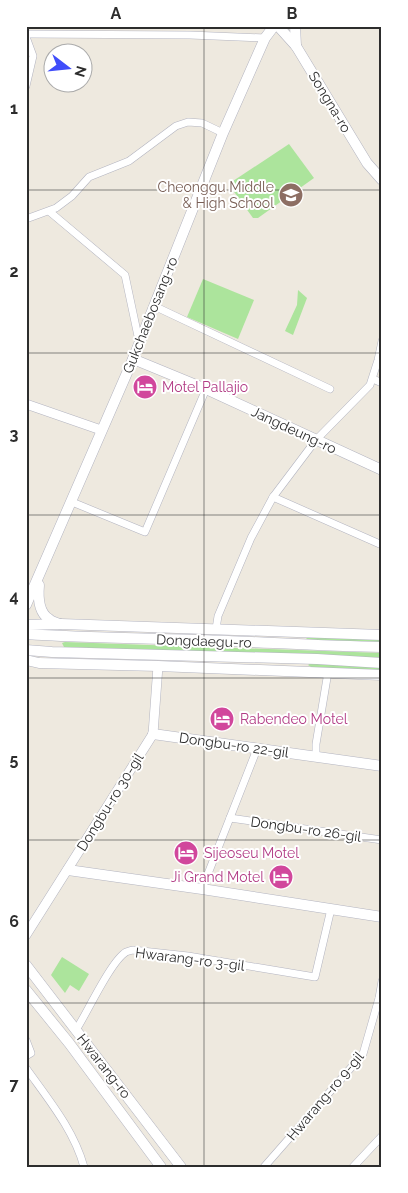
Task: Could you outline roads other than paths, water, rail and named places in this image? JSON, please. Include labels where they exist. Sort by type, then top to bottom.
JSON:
[{"type":"main road","name":"Gukchaebosang-ro","points":[[26,605],[133,359],[223,134],[265,38],[274,26]]},
{"type":"main road","name":"Songna-ro","points":[[278,26],[296,46],[367,163],[382,180]]},
{"type":"main road","points":[[296,46],[297,28]]},
{"type":"main road","name":"Jangdeung-ro","points":[[133,359],[206,389],[382,470]]},
{"type":"main road","points":[[40,572],[38,597],[43,613],[49,620],[61,624]]},
{"type":"main road","points":[[26,590],[40,572]]},
{"type":"main road","points":[[26,625],[61,624],[382,635]]},
{"type":"main road","name":"Dongdaegu-ro","points":[[26,634],[382,647]]},
{"type":"main road","points":[[52,652],[49,650],[47,643],[50,637],[54,635]]},
{"type":"main road","name":"Dongdaegu-ro","points":[[26,650],[317,659],[382,663]]},
{"type":"main road","points":[[26,660],[39,663],[382,675]]},
{"type":"main road","points":[[26,667],[39,663]]},
{"type":"main road","name":"Dongbu-ro 22-gil","points":[[153,734],[382,766]]},
{"type":"main road","name":"Dongbu-ro 30-gil","points":[[68,870],[382,917]]},
{"type":"main road","name":"Hwarang-ro","points":[[26,965],[181,1167]]},
{"type":"main road","name":"Hwarang-ro","points":[[26,990],[69,1043],[161,1167]]},
{"type":"street","points":[[101,26],[104,34]]},
{"type":"street","points":[[26,86],[33,56],[26,36],[104,34],[265,38]]},
{"type":"street","points":[[26,219],[50,212],[72,196],[89,178],[129,161],[176,126],[188,122],[202,123],[223,134]]},
{"type":"street","points":[[50,212],[125,275],[140,341]]},
{"type":"street","points":[[154,306],[330,389]]},
{"type":"street","points":[[216,629],[218,616],[251,538],[273,496],[316,440],[370,385],[382,341]]},
{"type":"street","points":[[373,379],[382,383]]},
{"type":"street","points":[[72,502],[145,532],[206,389]]},
{"type":"street","points":[[26,404],[101,430]]},
{"type":"street","points":[[273,496],[382,545]]},
{"type":"street","points":[[153,734],[158,666]]},
{"type":"street","points":[[316,756],[316,744],[328,672]]},
{"type":"street","name":"Dongbu-ro 30-gil","points":[[26,935],[153,734]]},
{"type":"street","points":[[202,889],[257,749]]},
{"type":"street","name":"Dongbu-ro 26-gil","points":[[230,818],[382,840]]},
{"type":"street","name":"Hwarang-ro 3-gil","points":[[76,1030],[120,957],[126,952],[133,950],[188,956],[315,977],[331,909]]},
{"type":"street","name":"Hwarang-ro 9-gil","points":[[264,1167],[363,1054],[381,986]]},
{"type":"street","points":[[26,1040],[31,1053],[26,1056]]},
{"type":"street","points":[[26,1068],[59,1114],[81,1156],[84,1167]]},
{"type":"street","points":[[353,1167],[382,1136]]},
{"type":"place","name":"Cheonggu Middle & High School","points":[[291,195]]},
{"type":"place","name":"Motel Pallajio","points":[[145,387]]},
{"type":"place","name":"Rabendeo Motel","points":[[222,719]]},
{"type":"place","name":"Sijeoseu Motel","points":[[186,853]]},
{"type":"place","name":"Ji Grand Motel","points":[[281,877]]}]
